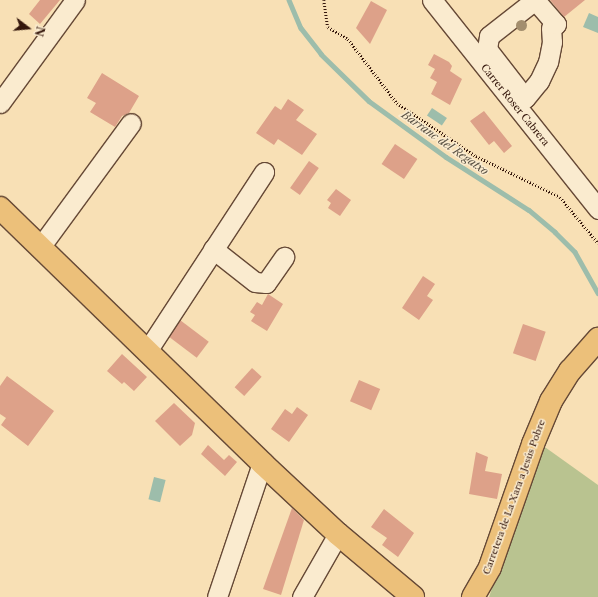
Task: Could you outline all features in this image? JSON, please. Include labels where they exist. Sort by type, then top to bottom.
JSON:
[{"type":"main road","points":[[0,208],[41,246],[262,463],[338,534],[413,597]]},
{"type":"main road","name":"Carretera de La Xara a Jesús Pobre","points":[[473,597],[490,567],[545,414],[570,371],[594,344]]},
{"type":"street","points":[[0,103],[75,0]]},
{"type":"street","name":"Carrer Roser Cabrera","points":[[432,0],[597,204]]},
{"type":"street","points":[[466,43],[518,0]]},
{"type":"street","points":[[535,0],[556,24],[551,28],[552,42],[548,62],[539,81],[525,98],[487,49],[489,36],[535,0]]},
{"type":"street","points":[[41,246],[131,123]]},
{"type":"street","points":[[147,350],[264,172]]},
{"type":"street","points":[[213,249],[255,282],[266,283],[284,258]]},
{"type":"street","points":[[217,597],[262,463]]},
{"type":"street","points":[[302,597],[338,534]]},
{"type":"path","points":[[324,0],[328,27],[348,39],[397,103],[476,156],[560,197],[598,243]]},
{"type":"green space","points":[[542,445],[598,485],[598,597],[489,597]]},
{"type":"shaded area","points":[[589,13],[598,17],[598,33],[583,27]]},
{"type":"shaded area","points":[[432,108],[447,118],[442,126],[427,115]]},
{"type":"shaded area","points":[[154,477],[166,480],[160,502],[148,499]]},
{"type":"building","points":[[40,0],[60,0],[40,24],[29,14]]},
{"type":"building","points":[[550,0],[585,0],[564,17]]},
{"type":"building","points":[[371,1],[387,10],[370,44],[356,28]]},
{"type":"building","points":[[434,54],[449,62],[452,66],[450,71],[462,79],[450,105],[431,94],[437,82],[430,78],[435,69],[428,65]]},
{"type":"building","points":[[102,73],[139,96],[129,113],[122,116],[115,127],[90,112],[96,103],[87,98]]},
{"type":"building","points":[[288,99],[304,110],[296,120],[317,134],[302,155],[278,139],[274,145],[256,133],[275,106],[281,110]]},
{"type":"building","points":[[484,111],[512,146],[504,153],[494,141],[489,145],[470,121]]},
{"type":"building","points":[[395,144],[417,159],[404,179],[382,164]]},
{"type":"building","points":[[309,161],[319,168],[300,195],[290,188]]},
{"type":"building","points":[[336,189],[351,200],[340,216],[328,208],[331,203],[327,200]]},
{"type":"building","points":[[423,276],[435,284],[427,296],[433,300],[419,320],[402,308]]},
{"type":"building","points":[[268,294],[283,304],[267,331],[251,321],[255,315],[250,312],[257,302],[262,305]]},
{"type":"building","points":[[180,320],[209,342],[197,358],[168,336]]},
{"type":"building","points":[[523,324],[546,332],[536,361],[513,353]]},
{"type":"building","points":[[122,354],[147,377],[134,391],[124,382],[122,384],[107,371]]},
{"type":"building","points":[[252,368],[262,377],[244,396],[235,387]]},
{"type":"building","points":[[7,376],[54,411],[28,446],[1,425],[6,418],[0,414],[0,386]]},
{"type":"building","points":[[359,380],[380,389],[371,410],[350,401]]},
{"type":"building","points":[[174,403],[195,423],[192,435],[180,446],[155,421]]},
{"type":"building","points":[[297,407],[308,415],[289,442],[271,429],[285,409],[292,414]]},
{"type":"building","points":[[208,445],[224,460],[229,455],[237,462],[225,476],[201,454]]},
{"type":"building","points":[[476,452],[488,457],[485,471],[502,474],[497,499],[469,494]]},
{"type":"building","points":[[292,508],[304,520],[281,595],[263,589]]},
{"type":"building","points":[[384,509],[414,533],[398,557],[382,545],[387,538],[371,527]]},
{"type":"waterway","name":"Barranc del Regatxo","points":[[289,0],[301,28],[321,54],[369,101],[446,157],[529,210],[555,232],[575,252],[598,293]]}]
